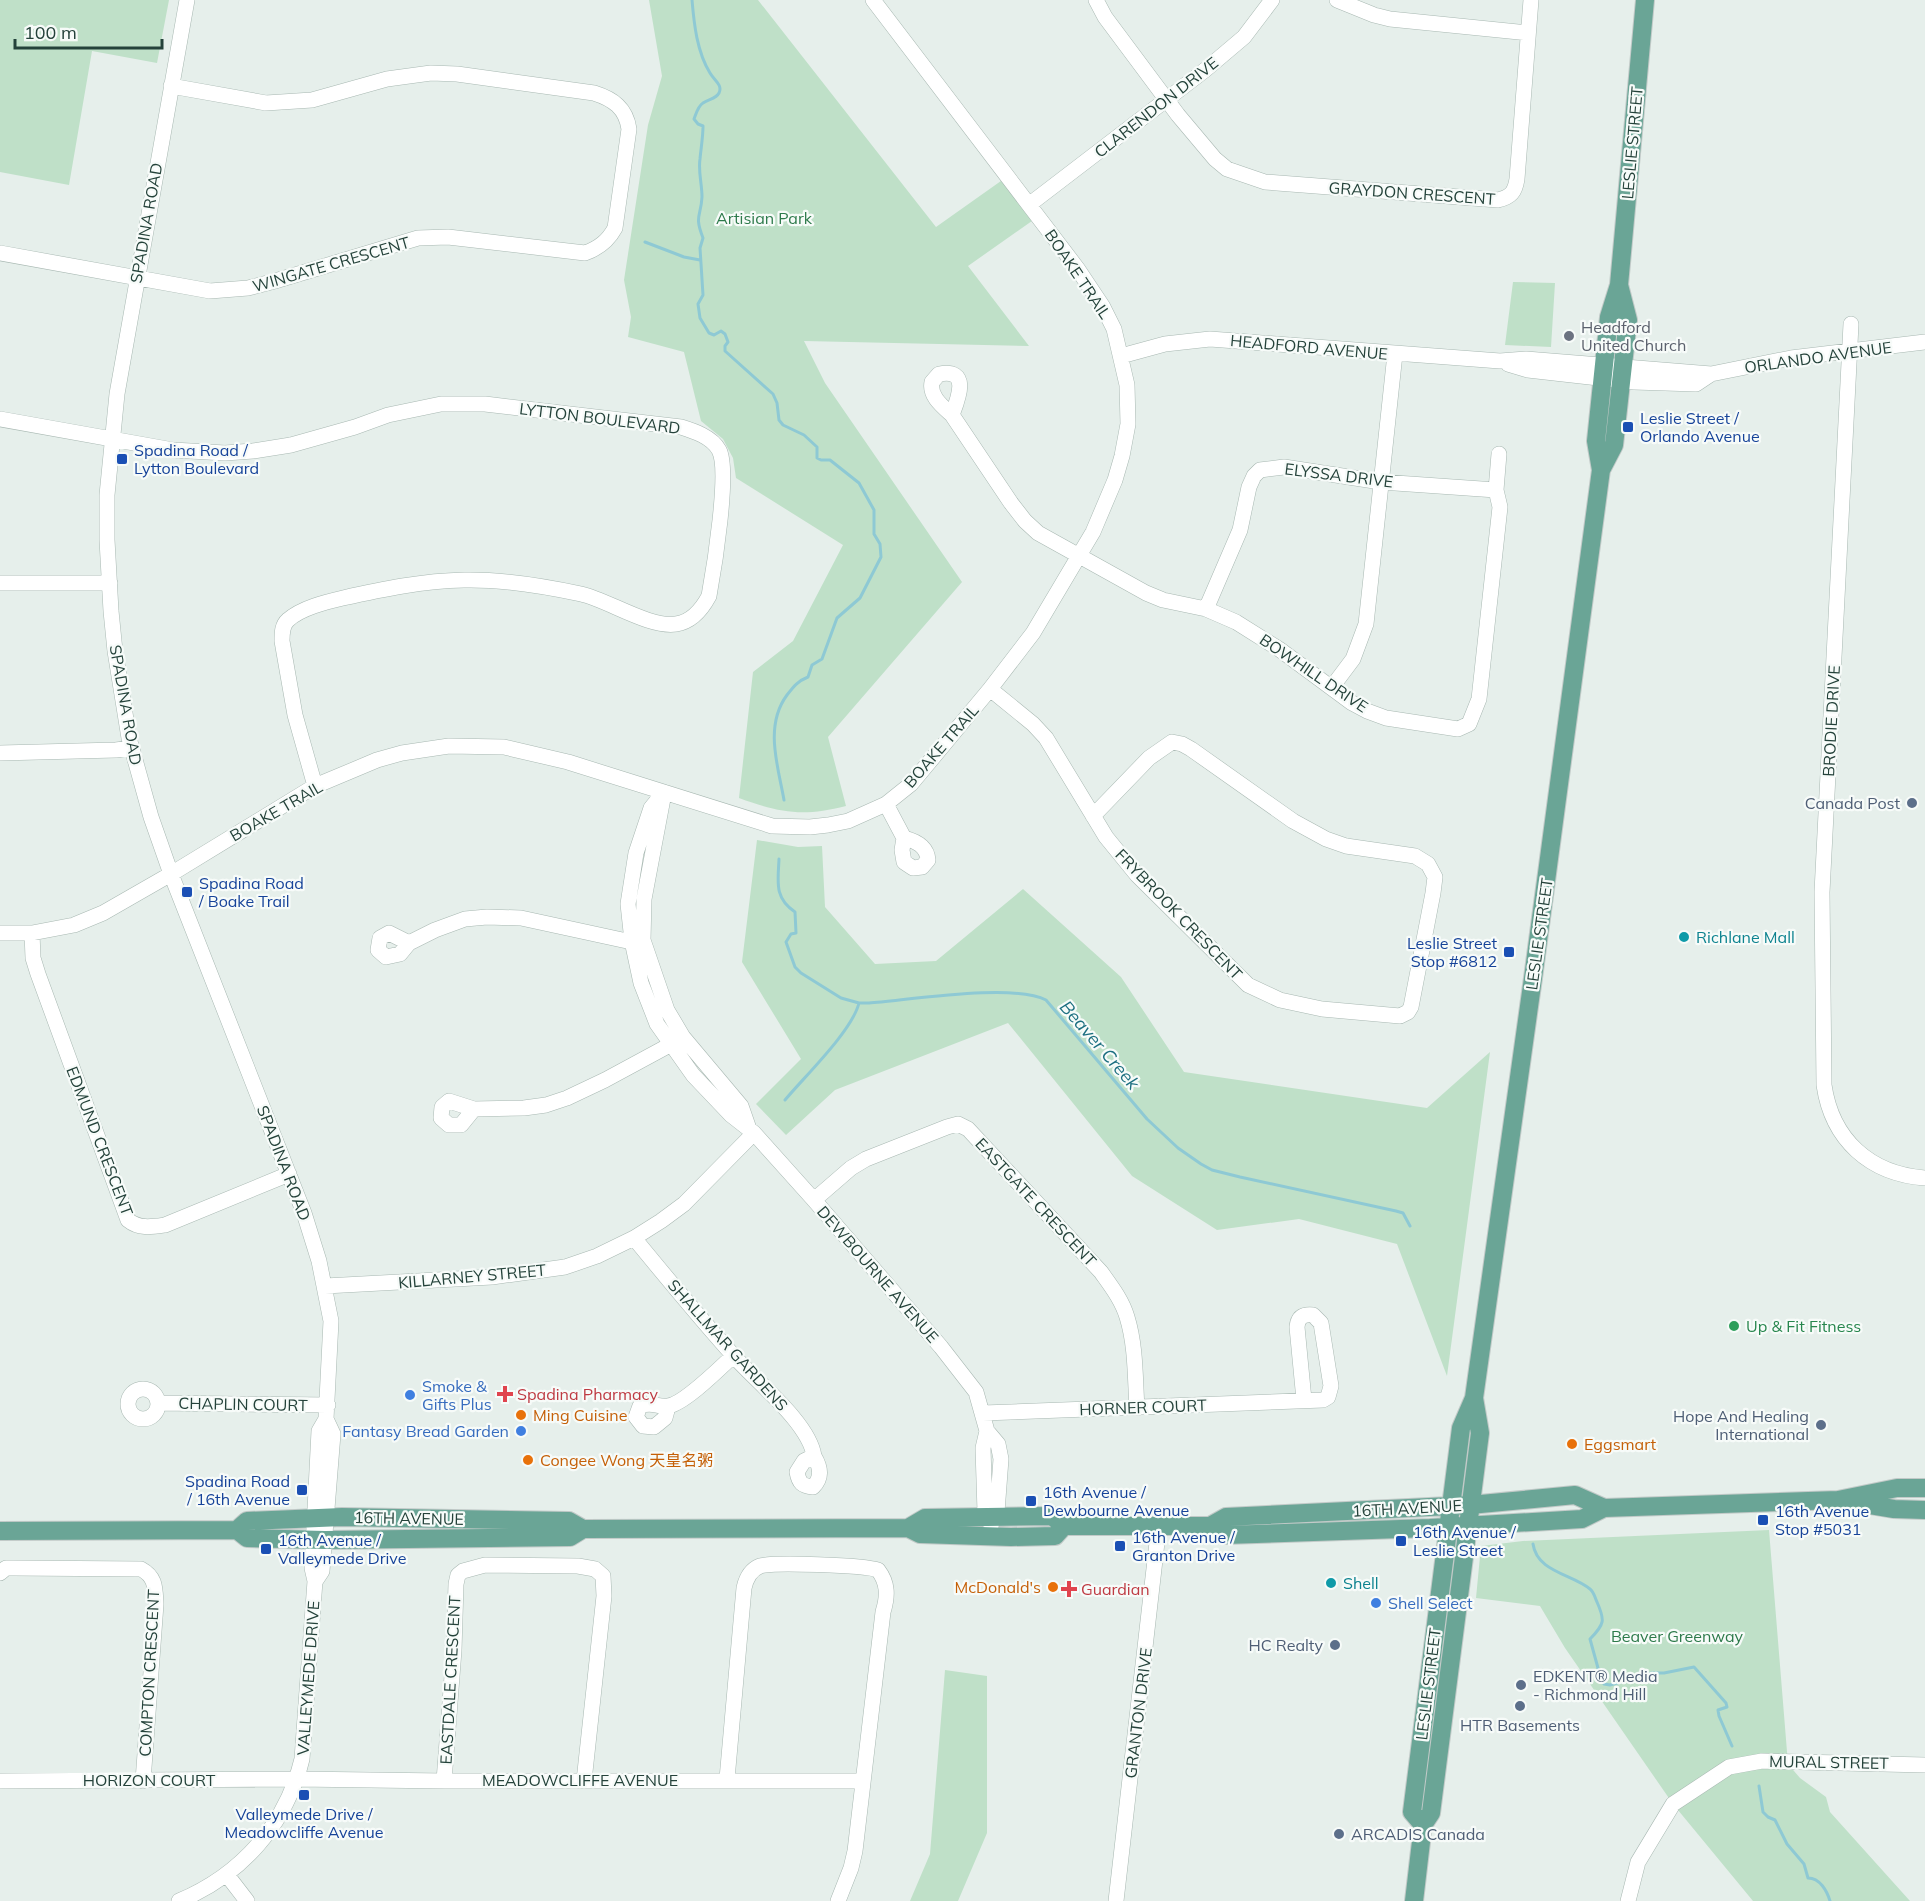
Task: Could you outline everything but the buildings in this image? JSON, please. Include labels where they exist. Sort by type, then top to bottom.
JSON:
[{"type":"main road","name":"LESLIE STREET","points":[[1423,1825],[1412,1812],[1449,1527],[1461,1505],[1479,1433],[1474,1398],[1601,470],[1614,445],[1613,374],[1628,321],[1619,285],[1645,0]]},
{"type":"main road","name":"16TH AVENUE","points":[[1838,1500],[1897,1488],[1925,1488]]},
{"type":"main road","name":"16TH AVENUE","points":[[1210,1526],[1226,1517],[1461,1505],[1575,1495],[1604,1508]]},
{"type":"main road","name":"16TH AVENUE","points":[[908,1528],[925,1518],[1052,1516],[1064,1526],[1210,1526],[1225,1535],[1449,1527],[1582,1519],[1604,1508],[1838,1500],[1919,1508]]},
{"type":"main road","name":"LESLIE STREET","points":[[1414,1901],[1423,1825],[1431,1813],[1468,1525],[1461,1505]]},
{"type":"main road","name":"16TH AVENUE","points":[[237,1530],[247,1521],[321,1518],[569,1521],[584,1529],[908,1528],[920,1534],[990,1536],[1055,1536],[1064,1526]]},
{"type":"main road","name":"16TH AVENUE","points":[[0,1531],[237,1530],[247,1538],[319,1539],[570,1537],[584,1529]]},
{"type":"street","name":"SPADINA ROAD","points":[[187,0],[122,360],[112,439],[107,518],[115,651],[131,748],[151,817],[171,874],[304,1213],[325,1286],[331,1321],[327,1412],[333,1434],[319,1539]]},
{"type":"street","points":[[1096,0],[1104,17],[1167,100]]},
{"type":"street","name":"CLARENDON DRIVE","points":[[1030,204],[1205,70],[1244,37],[1272,0]]},
{"type":"street","points":[[1337,0],[1390,19],[1528,33],[1531,0]]},
{"type":"street","name":"BOAKE TRAIL","points":[[0,933],[32,933],[74,925],[103,913],[315,786],[377,760],[402,753],[449,746],[504,747],[568,762],[756,822],[790,827],[810,827],[848,821],[886,804],[911,784],[1034,633],[1104,509],[1122,456],[1128,424],[1127,385],[1114,329],[1103,307],[1030,204],[877,2]]},
{"type":"street","name":"GRAYDON CRESCENT","points":[[1167,100],[1215,159],[1227,169],[1241,175],[1265,182],[1498,200],[1508,198],[1516,189],[1528,33]]},
{"type":"street","name":"WINGATE CRESCENT","points":[[0,253],[210,291],[228,291],[275,281],[418,238],[448,237],[585,253],[599,248],[611,236],[615,228],[629,129],[620,105],[610,98],[594,93],[457,74],[431,74],[387,79],[312,100],[266,103],[171,86]]},
{"type":"street","name":"BRODIE DRIVE","points":[[1851,324],[1822,892],[1824,1085],[1828,1105],[1837,1127],[1860,1154],[1891,1172],[1925,1178]]},
{"type":"street","name":"HEADFORD AVENUE","points":[[1121,356],[1165,344],[1210,339],[1500,361],[1526,359],[1613,374]]},
{"type":"street","name":"ORLANDO AVENUE","points":[[1613,374],[1696,384],[1711,374],[1773,361],[1925,342]]},
{"type":"street","points":[[1332,687],[1353,659],[1366,624],[1395,354]]},
{"type":"street","name":"LYTTON BOULEVARD","points":[[112,439],[173,450],[225,453],[253,451],[291,445],[399,412],[441,404],[484,404],[681,426],[705,436],[718,448],[724,473],[709,596],[693,617],[685,621],[676,624],[654,621],[582,594],[525,584],[466,580],[392,587],[330,601],[286,620],[282,630],[282,640],[295,715],[315,786]]},
{"type":"street","name":"BOWHILL DRIVE","points":[[952,415],[1011,503],[1038,533],[1146,593],[1163,600],[1206,609],[1236,622],[1260,636],[1352,703],[1386,718],[1458,729],[1469,724],[1479,699],[1500,507],[1496,490],[1499,454]]},
{"type":"street","points":[[0,419],[112,439]]},
{"type":"street","name":"ELYSSA DRIVE","points":[[1206,609],[1240,530],[1249,487],[1260,470],[1284,467],[1381,482],[1496,490]]},
{"type":"street","points":[[0,583],[110,583]]},
{"type":"street","name":"FRYBROOK CRESCENT","points":[[990,689],[1033,724],[1046,738],[1093,816],[1106,837],[1137,875],[1248,984],[1280,1000],[1322,1009],[1400,1016],[1408,1012],[1411,1007],[1433,893],[1435,877],[1428,864],[1415,856],[1346,846],[1326,839],[1293,821],[1191,749],[1172,742],[1149,758],[1093,816]]},
{"type":"street","points":[[0,753],[131,748]]},
{"type":"street","name":"DEWBOURNE AVENUE","points":[[664,792],[637,940],[640,983],[657,1024],[677,1041],[693,1075],[731,1115],[751,1131],[814,1200],[957,1366],[976,1392],[987,1431],[982,1448],[985,1512],[992,1517],[990,1536]]},
{"type":"street","points":[[886,804],[904,838]]},
{"type":"street","points":[[409,943],[465,919],[487,917],[522,918],[637,940]]},
{"type":"street","name":"EDMUND CRESCENT","points":[[32,933],[33,958],[38,974],[128,1220],[135,1226],[150,1228],[165,1225],[289,1174]]},
{"type":"street","points":[[474,1109],[524,1108],[557,1101],[605,1080],[677,1041]]},
{"type":"street","name":"EASTGATE CRESCENT","points":[[814,1200],[851,1168],[866,1159],[947,1126],[958,1124],[968,1129],[1101,1272],[1117,1294],[1127,1316],[1131,1336],[1137,1408]]},
{"type":"street","name":"KILLARNEY STREET","points":[[325,1286],[531,1273],[565,1267],[597,1256],[634,1238],[684,1204],[751,1131]]},
{"type":"street","name":"SHALLMAR GARDENS","points":[[634,1238],[733,1356],[797,1422],[813,1446],[814,1456]]},
{"type":"street","name":"HORNER COURT","points":[[983,1413],[1323,1400],[1328,1397],[1331,1386],[1321,1323],[1318,1317],[1313,1315],[1301,1316],[1297,1327],[1304,1400]]},
{"type":"street","points":[[668,1407],[683,1399],[733,1356]]},
{"type":"street","name":"CHAPLIN COURT","points":[[158,1403],[327,1412]]},
{"type":"street","name":"GRANTON DRIVE","points":[[1116,1901],[1159,1525]]},
{"type":"street","name":"VALLEYMEDE DRIVE","points":[[179,1901],[200,1892],[227,1875],[258,1848],[289,1799],[297,1779],[302,1758],[315,1581],[322,1571],[319,1539]]},
{"type":"street","name":"EASTDALE CRESCENT","points":[[444,1781],[454,1650],[456,1584],[458,1575],[463,1570],[485,1565],[578,1566],[596,1569],[603,1576],[604,1596],[584,1781]]},
{"type":"street","points":[[727,1779],[745,1581],[749,1574],[759,1566],[774,1565],[871,1567],[878,1570],[884,1578],[887,1599],[883,1612],[855,1851],[838,1901]]},
{"type":"street","name":"COMPTON CRESCENT","points":[[0,1573],[6,1568],[141,1569],[149,1573],[155,1583],[156,1604],[143,1781]]},
{"type":"street","name":"MURAL STREET","points":[[1628,1901],[1638,1862],[1673,1804],[1729,1767],[1762,1761],[1925,1765]]},
{"type":"street","name":"HORIZON COURT","points":[[0,1781],[297,1779]]},
{"type":"street","name":"MEADOWCLIFFE AVENUE","points":[[297,1779],[863,1780]]},
{"type":"street","points":[[227,1875],[247,1901]]},
{"type":"green space","points":[[0,0],[169,0],[157,63],[92,51],[69,185],[0,172]]},
{"type":"green space","name":"Artisian Park","points":[[649,0],[758,0],[936,227],[1008,176],[1039,216],[968,266],[1029,346],[804,341],[825,383],[962,582],[828,737],[846,806],[817,812],[792,812],[739,798],[753,672],[793,641],[843,545],[736,478],[733,458],[723,439],[701,421],[684,352],[628,337],[631,317],[624,280],[648,125],[662,76]]},
{"type":"green space","points":[[1513,282],[1555,283],[1551,347],[1505,345]]},
{"type":"green space","points":[[757,840],[798,847],[822,846],[825,907],[875,964],[936,961],[1023,889],[1121,977],[1184,1072],[1427,1108],[1490,1052],[1447,1376],[1397,1244],[1299,1219],[1217,1230],[1132,1176],[1008,1023],[835,1090],[786,1135],[756,1104],[801,1059],[742,962]]},
{"type":"green space","name":"Beaver Greenway","points":[[1769,1530],[1788,1764],[1800,1778],[1826,1797],[1830,1812],[1910,1901],[1753,1901],[1673,1804],[1565,1648],[1540,1606],[1476,1598],[1481,1546],[1523,1541]]},
{"type":"green space","points":[[945,1670],[987,1676],[987,1833],[958,1901],[910,1901],[930,1854]]},
{"type":"waterway","name":"Beaver Creek","points":[[692,0],[699,47],[720,90],[716,97],[701,104],[694,119],[703,126],[700,164],[702,197],[698,220],[703,238],[700,248],[703,295],[698,304],[700,318],[709,333],[714,335],[721,331],[725,334],[728,342],[725,351],[773,394],[777,403],[779,420],[783,425],[804,435],[817,447],[817,458],[830,460],[859,483],[874,510],[874,534],[880,544],[881,557],[860,598],[837,618],[822,659],[812,665],[808,677],[794,686],[780,707],[774,733],[776,760],[784,800]]},
{"type":"waterway","points":[[645,242],[684,257],[700,260]]},
{"type":"waterway","name":"Beaver Creek","points":[[779,859],[780,895],[788,907],[795,912],[796,933],[791,934],[786,942],[795,967],[841,998],[869,1003],[960,994],[1010,993],[1031,995],[1046,1000],[1147,1119],[1178,1148],[1201,1164],[1212,1170],[1240,1177],[1403,1213],[1410,1226]]},
{"type":"waterway","points":[[785,1100],[838,1040],[855,1014],[859,1003]]},
{"type":"waterway","name":"Beaver Creek","points":[[1533,1544],[1541,1561],[1548,1567],[1583,1584],[1593,1593],[1602,1622],[1590,1639],[1604,1684],[1610,1685],[1652,1673],[1694,1667],[1726,1703],[1727,1707],[1718,1710],[1732,1746]]},
{"type":"waterway","name":"Beaver Creek","points":[[1759,1786],[1763,1812],[1775,1820],[1787,1844],[1804,1864],[1808,1878],[1816,1880],[1825,1889],[1830,1901]]},
{"type":"place","name":"Headford United Church","points":[[1569,336]]},
{"type":"place","name":"Leslie Street / Orlando Avenue","points":[[1628,427]]},
{"type":"place","name":"Spadina Road / Lytton Boulevard","points":[[122,459]]},
{"type":"place","name":"Canada Post","points":[[1912,803]]},
{"type":"place","name":"Spadina Road / Boake Trail","points":[[187,892]]},
{"type":"place","name":"Richlane Mall","points":[[1684,937]]},
{"type":"place","name":"Leslie Street Stop #6812","points":[[1509,952]]},
{"type":"place","name":"Up & Fit Fitness","points":[[1734,1326]]},
{"type":"place","name":"Spadina Pharmacy","points":[[505,1394]]},
{"type":"place","name":"Smoke & Gifts Plus","points":[[410,1395]]},
{"type":"place","name":"Ming Cuisine","points":[[521,1415]]},
{"type":"place","name":"Hope And Healing International","points":[[1821,1425]]},
{"type":"place","name":"Fantasy Bread Garden","points":[[521,1431]]},
{"type":"place","name":"Eggsmart","points":[[1572,1444]]},
{"type":"place","name":"Congee Wong 天皇名粥","points":[[528,1460]]},
{"type":"place","name":"Spadina Road / 16th Avenue","points":[[302,1490]]},
{"type":"place","name":"16th Avenue / Dewbourne Avenue","points":[[1031,1501]]},
{"type":"place","name":"16th Avenue Stop #5031","points":[[1763,1520]]},
{"type":"place","name":"16th Avenue / Leslie Street","points":[[1401,1541]]},
{"type":"place","name":"16th Avenue / Granton Drive","points":[[1120,1546]]},
{"type":"place","name":"16th Avenue / Valleymede Drive","points":[[266,1549]]},
{"type":"place","name":"Shell","points":[[1331,1583]]},
{"type":"place","name":"McDonald's","points":[[1053,1587]]},
{"type":"place","name":"Guardian","points":[[1069,1589]]},
{"type":"place","name":"Shell Select","points":[[1376,1603]]},
{"type":"place","name":"HC Realty","points":[[1335,1645]]},
{"type":"place","name":"EDKENT® Media - Richmond Hill","points":[[1521,1685]]},
{"type":"place","name":"HTR Basements","points":[[1520,1706]]},
{"type":"place","name":"Valleymede Drive / Meadowcliffe Avenue","points":[[304,1795]]},
{"type":"place","name":"ARCADIS Canada","points":[[1339,1834]]}]
